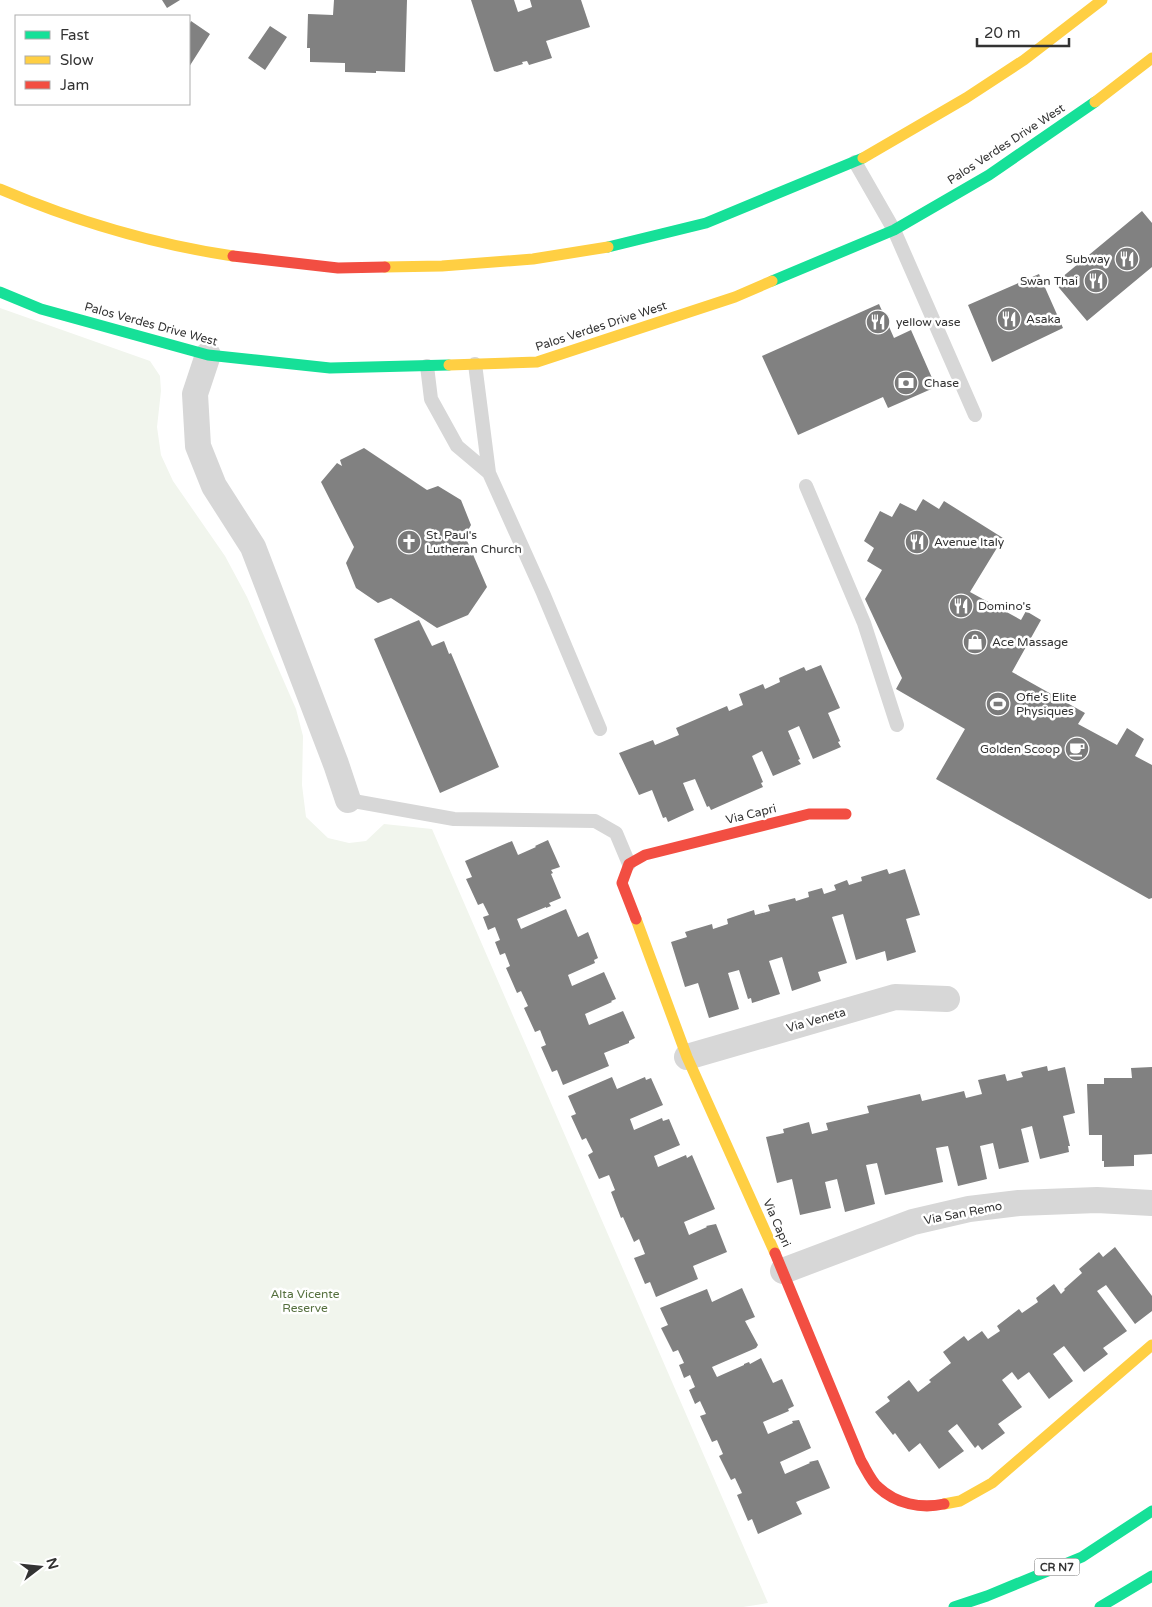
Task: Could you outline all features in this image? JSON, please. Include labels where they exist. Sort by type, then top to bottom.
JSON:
[{"type":"main road","points":[[0,190],[42,207],[136,237],[231,256],[338,268],[442,266],[533,259],[615,246],[706,223],[855,162],[966,98],[1024,60],[1102,0]]},
{"type":"main road","name":"Palos Verdes Drive West","points":[[0,292],[41,309],[208,355],[330,368],[537,362],[735,297],[894,230],[989,175],[1115,88],[1152,58]]},
{"type":"main road","name":"Via Capri","points":[[846,814],[808,814],[645,855],[629,864],[622,883],[687,1057],[783,1271],[861,1461],[878,1487],[905,1504],[931,1507],[960,1501],[992,1483],[1152,1344]]},
{"type":"main road","name":"CR N7","points":[[954,1607],[987,1596],[1082,1557],[1152,1511]]},
{"type":"main road","points":[[1100,1607],[1152,1576]]},
{"type":"street","points":[[208,355],[195,394],[198,446],[214,486],[253,547],[348,800]]},
{"type":"street","name":"Via Veneta","points":[[687,1057],[895,997],[947,1000]]},
{"type":"street","name":"Via San Remo","points":[[783,1271],[913,1222],[969,1210],[1019,1202],[1097,1200],[1152,1203]]},
{"type":"lane","points":[[855,162],[894,230],[975,415]]},
{"type":"lane","points":[[475,364],[489,473],[543,593],[600,729]]},
{"type":"lane","points":[[426,366],[431,399],[457,446],[489,473]]},
{"type":"lane","points":[[806,486],[864,622],[896,725]]},
{"type":"lane","points":[[348,800],[454,820],[594,821],[616,833],[629,864]]},
{"type":"green space","name":"Alta Vicente Reserve","points":[[0,308],[150,361],[160,376],[161,391],[157,427],[161,455],[173,481],[225,556],[247,597],[296,709],[303,736],[302,785],[306,817],[328,838],[349,843],[366,841],[384,824],[432,829],[768,1603],[743,1607],[0,1607]]},
{"type":"building","points":[[162,0],[180,0],[167,8]]},
{"type":"building","points":[[334,0],[407,0],[405,72],[345,72],[345,63],[310,62],[310,48],[307,48],[308,14],[333,15]]},
{"type":"building","points":[[471,0],[514,0],[518,12],[532,7],[530,0],[581,0],[590,27],[546,41],[552,58],[529,65],[527,61],[522,62],[523,64],[497,72],[494,71]]},
{"type":"building","points":[[191,21],[210,34],[190,65]]},
{"type":"building","points":[[270,26],[287,37],[265,70],[248,58]]},
{"type":"building","points":[[1142,211],[1152,223],[1152,267],[1087,321],[1055,283]]},
{"type":"building","points":[[1039,274],[1063,328],[992,362],[968,305]]},
{"type":"building","points":[[879,304],[894,338],[911,330],[936,387],[888,408],[883,397],[798,435],[762,356]]},
{"type":"building","name":"St. Paul's Lutheran Church","points":[[364,448],[427,490],[438,486],[461,500],[471,525],[465,536],[487,587],[468,615],[437,628],[391,598],[378,603],[356,588],[346,563],[354,547],[321,482],[337,463],[342,466],[340,460]]},
{"type":"building","points":[[923,499],[939,509],[944,501],[1003,538],[970,592],[1021,620],[1026,611],[1041,620],[1012,672],[1085,713],[1078,724],[1117,745],[1127,728],[1144,739],[1135,756],[1152,765],[1152,898],[1149,899],[936,779],[965,729],[896,689],[902,678],[865,599],[882,570],[867,561],[874,548],[864,541],[880,511],[892,517],[900,503],[916,511]]},
{"type":"building","points":[[419,620],[432,646],[444,641],[449,654],[451,653],[499,767],[440,793],[374,639]]},
{"type":"building","points":[[821,665],[840,708],[828,713],[841,747],[813,759],[799,726],[788,731],[801,764],[773,776],[762,751],[752,756],[763,782],[761,783],[763,787],[711,810],[709,806],[707,807],[695,779],[683,783],[694,810],[668,822],[666,817],[663,818],[652,790],[639,795],[619,753],[653,740],[655,745],[679,735],[676,728],[727,706],[729,711],[743,705],[739,694],[763,684],[765,689],[780,682],[779,678],[804,667],[806,671]]},
{"type":"building","points":[[548,840],[560,867],[551,870],[553,873],[551,874],[561,898],[549,903],[551,906],[517,919],[521,929],[566,909],[578,937],[588,932],[598,958],[594,960],[595,963],[568,975],[572,986],[604,972],[616,999],[585,1014],[589,1025],[623,1011],[635,1038],[629,1041],[629,1043],[604,1053],[609,1066],[563,1085],[557,1070],[552,1072],[541,1047],[546,1045],[540,1030],[535,1032],[524,1008],[528,1006],[521,991],[517,993],[506,968],[510,966],[505,953],[500,955],[495,942],[500,940],[495,927],[488,930],[483,917],[489,915],[483,903],[478,905],[466,879],[472,877],[465,861],[512,841],[518,855]]},
{"type":"building","points":[[887,869],[889,874],[905,869],[920,915],[906,919],[916,952],[887,961],[885,951],[856,960],[843,914],[832,917],[847,963],[818,972],[821,981],[792,991],[782,957],[769,961],[780,994],[752,1003],[751,998],[748,999],[739,970],[728,973],[739,1009],[709,1018],[698,983],[685,987],[671,942],[687,937],[685,932],[712,924],[713,929],[728,924],[727,919],[754,910],[755,915],[770,911],[768,905],[795,898],[796,901],[809,897],[808,892],[822,888],[824,894],[836,890],[834,885],[847,880],[849,885],[862,881],[861,877]]},
{"type":"building","points":[[1047,1066],[1048,1071],[1065,1067],[1075,1113],[1063,1116],[1070,1146],[1068,1146],[1069,1152],[1040,1159],[1032,1126],[1021,1129],[1029,1162],[999,1169],[993,1143],[980,1146],[987,1179],[958,1186],[948,1146],[936,1148],[943,1182],[885,1195],[877,1163],[866,1165],[875,1204],[845,1212],[837,1179],[825,1182],[831,1208],[800,1215],[792,1179],[777,1183],[766,1137],[784,1133],[783,1129],[809,1122],[812,1134],[828,1130],[826,1123],[869,1113],[867,1106],[920,1094],[922,1101],[964,1091],[966,1098],[982,1094],[978,1080],[1005,1074],[1007,1081],[1023,1077],[1021,1072]]},
{"type":"building","points":[[1152,1067],[1152,1154],[1134,1155],[1134,1166],[1104,1167],[1104,1161],[1102,1161],[1102,1135],[1089,1135],[1087,1084],[1104,1084],[1104,1078],[1132,1078],[1131,1068]]},
{"type":"building","points":[[612,1077],[617,1089],[645,1077],[646,1080],[651,1078],[663,1105],[630,1119],[634,1130],[662,1118],[663,1121],[669,1119],[680,1145],[654,1156],[658,1167],[686,1155],[687,1158],[692,1155],[715,1209],[684,1222],[689,1235],[706,1226],[716,1224],[727,1252],[693,1266],[698,1279],[656,1297],[650,1282],[645,1284],[634,1258],[645,1254],[639,1239],[634,1242],[623,1217],[621,1218],[611,1192],[615,1190],[609,1175],[599,1179],[588,1155],[593,1152],[586,1138],[582,1140],[571,1116],[576,1114],[568,1096]]},
{"type":"building","points":[[1115,1247],[1152,1296],[1152,1311],[1135,1324],[1106,1285],[1097,1291],[1127,1331],[1103,1348],[1108,1354],[1084,1372],[1064,1346],[1053,1354],[1073,1381],[1049,1399],[1029,1372],[1018,1380],[1012,1372],[1002,1380],[1022,1407],[998,1424],[1005,1433],[982,1450],[978,1445],[975,1448],[957,1424],[948,1431],[964,1451],[939,1469],[920,1443],[909,1452],[895,1433],[893,1435],[875,1412],[890,1401],[887,1397],[909,1380],[918,1392],[931,1382],[929,1380],[951,1363],[943,1352],[964,1336],[968,1341],[982,1331],[988,1339],[1000,1331],[997,1326],[1019,1309],[1022,1313],[1038,1302],[1036,1298],[1054,1284],[1061,1294],[1082,1273],[1079,1269],[1099,1252],[1103,1257]]},
{"type":"building","points":[[742,1288],[755,1317],[745,1321],[758,1345],[756,1348],[712,1367],[717,1377],[761,1358],[773,1383],[782,1379],[794,1406],[788,1409],[789,1411],[763,1422],[768,1434],[793,1423],[792,1421],[799,1420],[811,1448],[780,1462],[785,1474],[809,1462],[818,1460],[830,1488],[796,1502],[802,1514],[758,1534],[752,1519],[748,1521],[737,1495],[742,1493],[735,1478],[731,1480],[719,1456],[723,1454],[717,1440],[712,1442],[700,1416],[706,1414],[700,1401],[695,1404],[689,1390],[695,1387],[690,1375],[684,1378],[679,1365],[684,1363],[678,1350],[673,1352],[661,1328],[668,1325],[660,1308],[707,1289],[712,1302]]},
{"type":"traffic: fast","points":[[772,281],[894,230],[989,175],[1095,102]]},
{"type":"traffic: fast","points":[[608,247],[706,223],[863,158]]},
{"type":"traffic: fast","points":[[0,292],[41,309],[208,355],[330,368],[449,365]]},
{"type":"traffic: fast","points":[[954,1607],[987,1596],[1082,1557],[1152,1511]]},
{"type":"traffic: fast","points":[[1100,1607],[1152,1576]]},
{"type":"traffic: slow","points":[[863,158],[966,98],[1024,60],[1102,0]]},
{"type":"traffic: slow","points":[[1095,102],[1152,58]]},
{"type":"traffic: slow","points":[[0,189],[28,201],[115,230],[173,245],[233,256]]},
{"type":"traffic: slow","points":[[385,267],[442,266],[533,259],[608,247]]},
{"type":"traffic: slow","points":[[449,365],[537,362],[735,297],[772,281]]},
{"type":"traffic: slow","points":[[636,919],[687,1057],[775,1253]]},
{"type":"traffic: slow","points":[[944,1504],[960,1501],[992,1483],[1152,1345]]},
{"type":"traffic: jam","points":[[233,256],[338,268],[385,267]]},
{"type":"traffic: jam","points":[[636,919],[622,883],[629,864],[645,855],[809,814],[846,814]]},
{"type":"traffic: jam","points":[[775,1253],[861,1461],[875,1484],[893,1498],[909,1504],[927,1506],[944,1504]]},
{"type":"place","name":"Subway","points":[[1127,259]]},
{"type":"place","name":"Swan Thai","points":[[1096,281]]},
{"type":"place","name":"Asaka","points":[[1009,319]]},
{"type":"place","name":"yellow vase","points":[[878,322]]},
{"type":"place","name":"Chase","points":[[906,383]]},
{"type":"place","name":"St. Paul's Lutheran Church","points":[[409,542]]},
{"type":"place","name":"Avenue Italy","points":[[917,542]]},
{"type":"place","name":"Domino's","points":[[961,606]]},
{"type":"place","name":"Ace Massage","points":[[975,642]]},
{"type":"place","name":"Ofie's Elite Physiques","points":[[998,704]]},
{"type":"place","name":"Golden Scoop","points":[[1077,749]]}]
